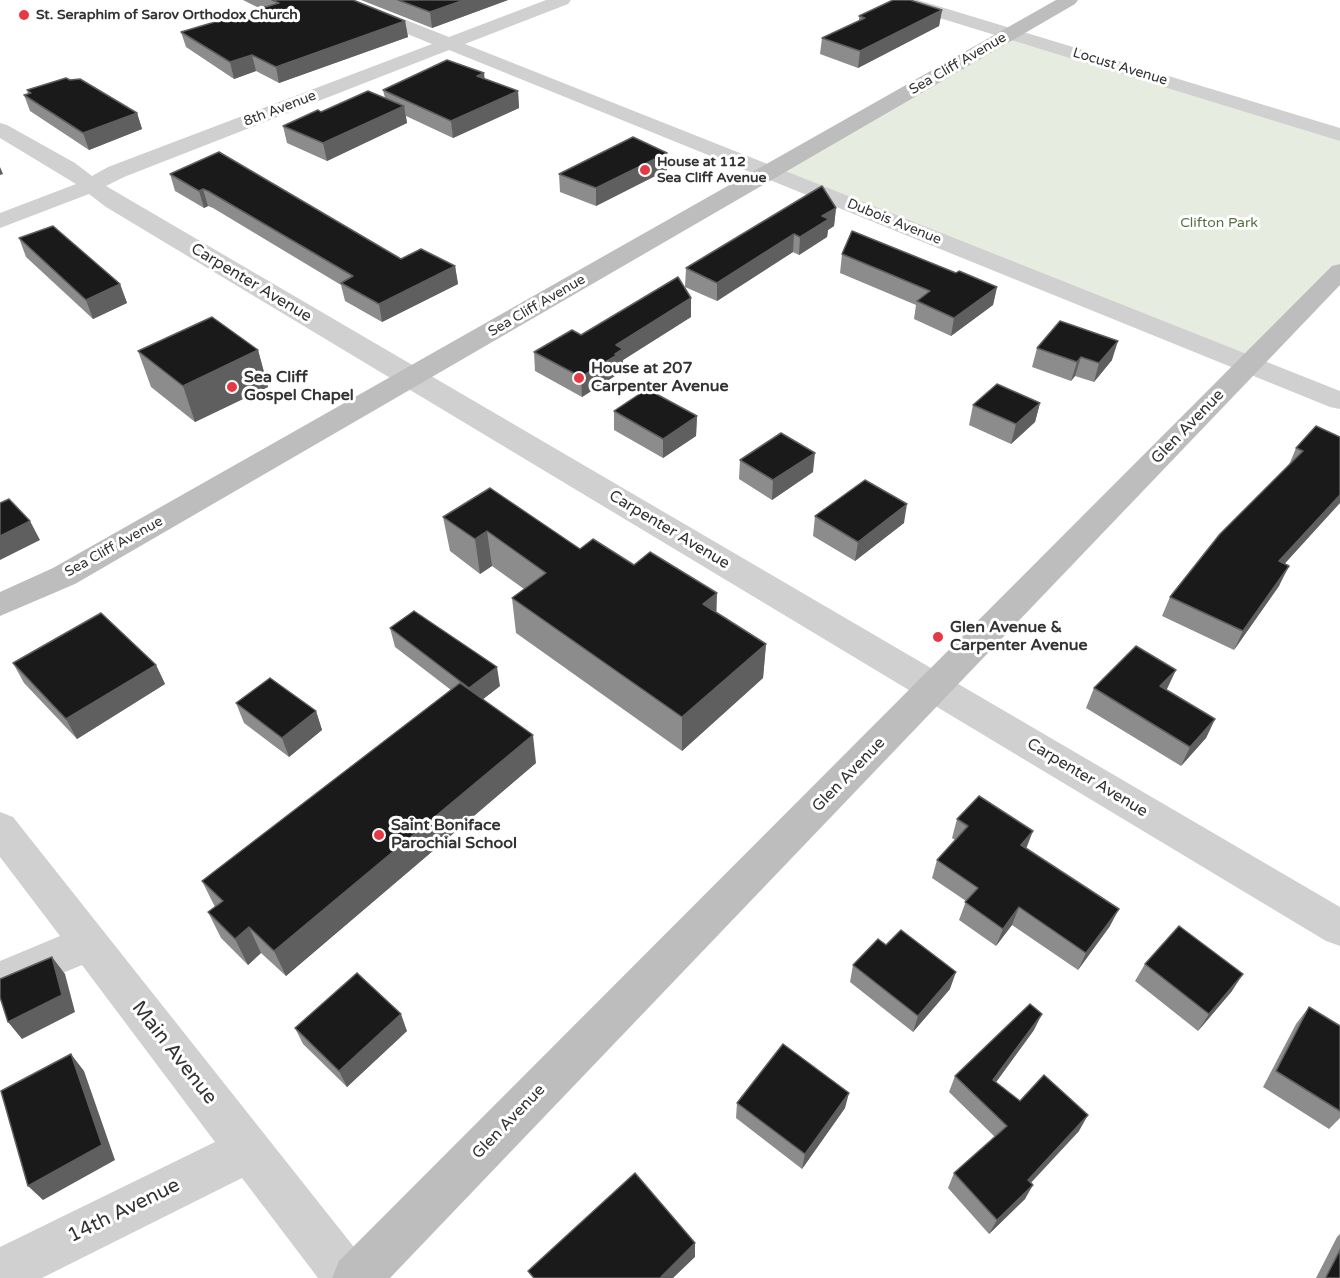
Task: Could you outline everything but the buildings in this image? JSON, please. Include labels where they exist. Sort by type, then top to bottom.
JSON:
[{"type":"street","name":"Dubois Avenue","points":[[340,0],[1340,401]]},
{"type":"street","name":"8th Avenue","points":[[0,221],[92,186],[116,172],[562,0]]},
{"type":"street","name":"Locust Avenue","points":[[900,0],[1340,135]]},
{"type":"street","name":"Sea Cliff Avenue","points":[[0,605],[64,576],[1069,0]]},
{"type":"street","name":"Carpenter Avenue","points":[[0,129],[67,168],[114,202],[1340,928]]},
{"type":"street","name":"Glen Avenue","points":[[356,1278],[1340,271]]},
{"type":"street","name":"Main Avenue","points":[[0,828],[348,1278]]},
{"type":"street","points":[[0,980],[89,943]]},
{"type":"street","name":"14th Avenue","points":[[0,1273],[249,1150]]},
{"type":"green space","name":"Clifton Park","points":[[1010,34],[1340,135],[1340,271],[1250,365],[770,172]]},
{"type":"place","name":"St. Seraphim of Sarov Orthodox Church","points":[[24,15]]},
{"type":"place","name":"House at 112 Sea Cliff Avenue","points":[[645,170]]},
{"type":"place","name":"House at 207 Carpenter Avenue","points":[[579,378]]},
{"type":"place","name":"Sea Cliff Gospel Chapel","points":[[232,387]]},
{"type":"place","name":"Glen Avenue & Carpenter Avenue","points":[[938,637]]},
{"type":"place","name":"Saint Boniface Parochial School","points":[[379,835]]}]
